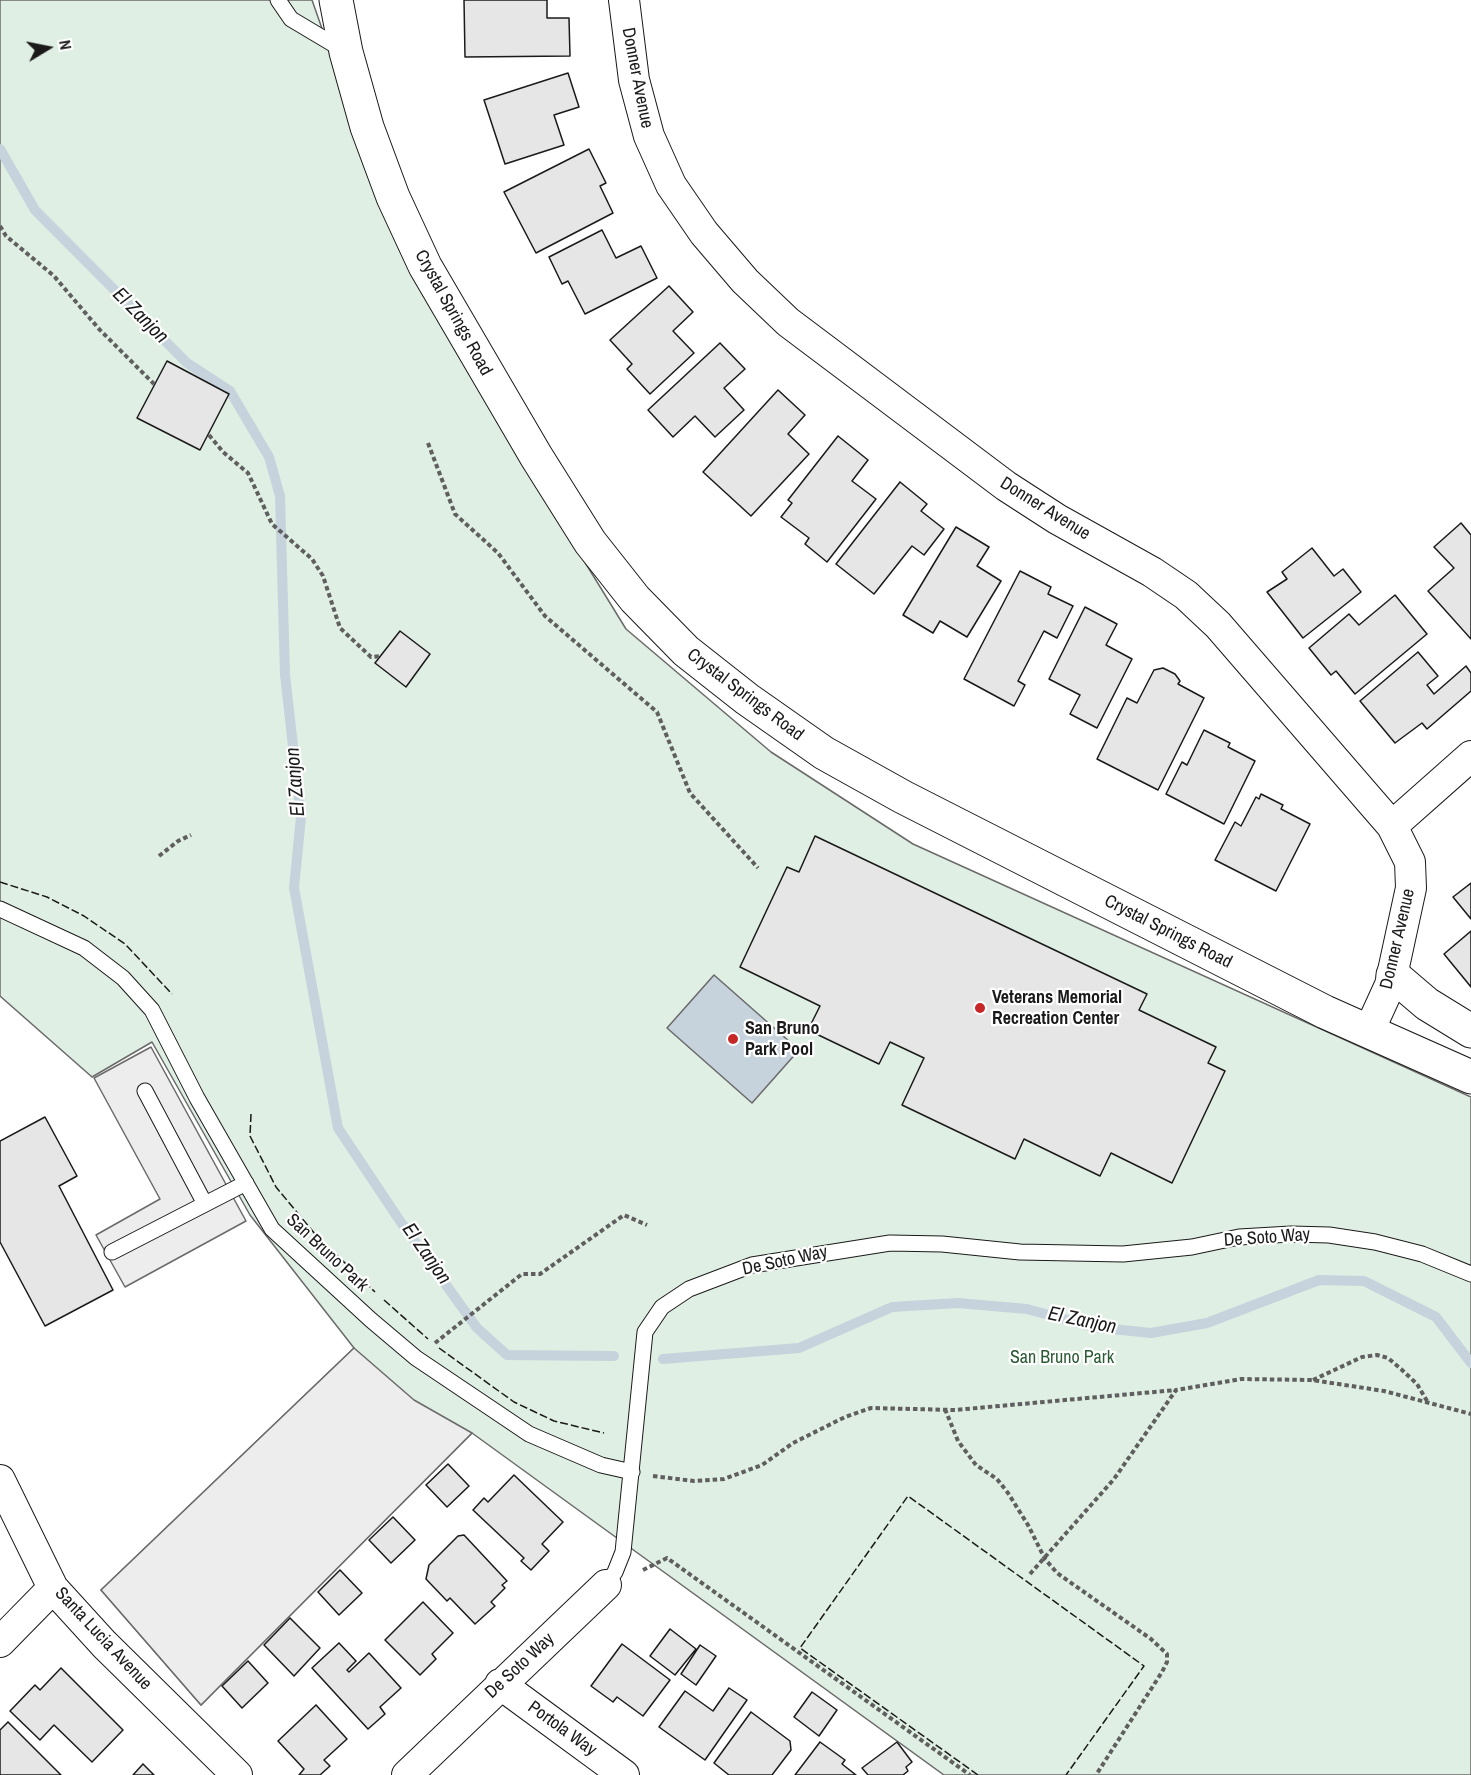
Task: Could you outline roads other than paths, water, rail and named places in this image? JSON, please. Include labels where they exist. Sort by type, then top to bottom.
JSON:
[{"type":"main road","name":"Crystal Springs Road","points":[[336,0],[346,52],[367,127],[393,197],[431,276],[536,456],[590,542],[635,600],[686,651],[747,699],[824,753],[903,797],[1325,1012],[1471,1077]]},
{"type":"main road","points":[[1393,975],[1428,1004],[1471,1031]]},
{"type":"street","name":"Donner Avenue","points":[[624,0],[634,80],[649,136],[671,185],[704,233],[745,281],[788,322],[1006,486],[1057,519],[1152,572],[1186,595],[1218,625],[1392,826],[1410,861],[1412,888],[1393,975],[1369,1031]]},
{"type":"street","points":[[1392,826],[1471,756]]},
{"type":"street","name":"Santa Lucia Avenue","points":[[0,1480],[53,1588],[104,1644],[237,1775]]},
{"type":"street","name":"De Soto Way","points":[[407,1775],[610,1579]]},
{"type":"street","points":[[0,1642],[53,1588]]},
{"type":"street","name":"Portola Way","points":[[500,1684],[624,1775]]},
{"type":"lane","points":[[278,0],[291,19],[346,52]]},
{"type":"lane","name":"San Bruno Park","points":[[0,909],[84,948],[123,978],[152,1010],[197,1098],[272,1229],[416,1358],[529,1434],[601,1465],[632,1472]]},
{"type":"lane","points":[[145,1091],[205,1204]]},
{"type":"lane","points":[[112,1252],[246,1183]]},
{"type":"lane","name":"De Soto Way","points":[[610,1579],[623,1552],[645,1332],[662,1307],[689,1289],[752,1265],[890,1243],[942,1244],[1020,1252],[1123,1254],[1192,1247],[1239,1237],[1291,1234],[1329,1235],[1375,1242],[1422,1254],[1471,1274]]},
{"type":"waterway","name":"El Zanjon","points":[[0,149],[35,210],[187,363],[230,391],[269,457],[280,496],[285,675],[301,817],[294,888],[338,1128],[400,1221],[477,1328],[507,1355],[614,1356]]},
{"type":"waterway","name":"El Zanjon","points":[[663,1359],[799,1348],[892,1307],[958,1303],[1027,1309],[1093,1327],[1151,1333],[1207,1323],[1319,1280],[1364,1281],[1436,1317],[1471,1363]]},
{"type":"place","name":"Veterans Memorial Recreation Center","points":[[980,1008]]},
{"type":"place","name":"San Bruno Park Pool","points":[[733,1039]]}]
